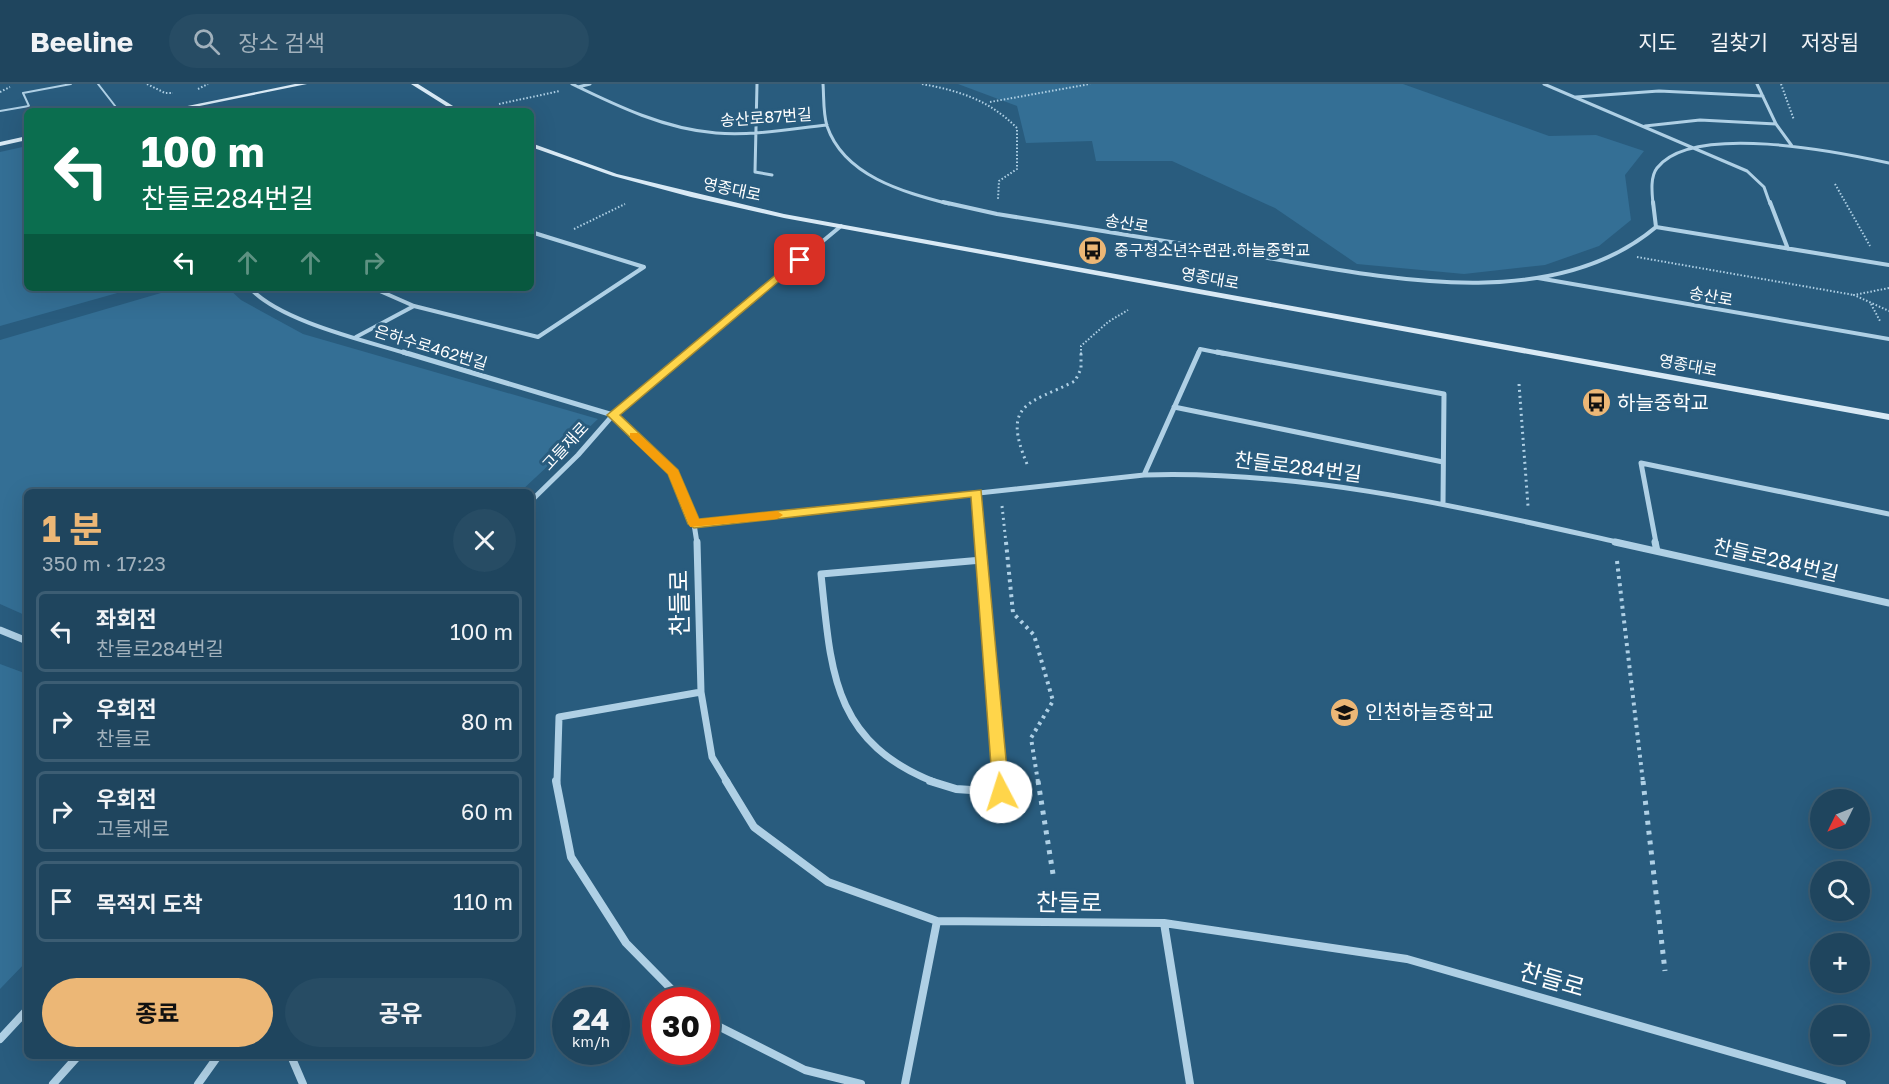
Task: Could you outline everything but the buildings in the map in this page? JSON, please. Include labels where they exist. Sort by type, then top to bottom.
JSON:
[{"type":"street","points":[[181,108],[304,84]]},
{"type":"street","points":[[414,84],[453,108]]},
{"type":"street","name":"송산로87번길","points":[[572,84],[632,110],[699,131],[756,132],[827,125]]},
{"type":"street","points":[[577,87],[590,84]]},
{"type":"street","points":[[757,84],[755,172],[772,176]]},
{"type":"street","name":"송산로","points":[[823,84],[827,125],[836,145],[855,165],[902,190],[937,201],[998,214],[1391,278],[1440,281],[1529,277],[1564,272],[1615,256],[1656,227]]},
{"type":"street","points":[[1544,84],[1733,164],[1757,177],[1764,187],[1788,249]]},
{"type":"street","points":[[1757,84],[1776,124],[1793,146]]},
{"type":"street","points":[[1576,97],[1659,91],[1763,96]]},
{"type":"street","points":[[1644,126],[1700,120],[1776,124]]},
{"type":"street","points":[[0,144],[24,139]]},
{"type":"street","points":[[1889,162],[1793,146],[1741,144],[1695,148],[1666,159],[1658,166],[1653,177],[1656,227],[1889,265]]},
{"type":"street","name":"영종대로","points":[[534,146],[615,175],[691,195],[841,226],[1889,417]]},
{"type":"street","name":"고들재로","points":[[534,498],[578,455],[613,415],[841,226]]},
{"type":"street","points":[[380,291],[414,306],[538,337],[644,267],[534,233]]},
{"type":"street","name":"송산로","points":[[1529,277],[1889,339]]},
{"type":"street","name":"은하수로462번길","points":[[253,291],[257,296],[313,325],[613,415]]},
{"type":"street","points":[[356,337],[414,306]]},
{"type":"street","points":[[1144,475],[1200,349],[1444,394],[1443,504]]},
{"type":"street","points":[[1174,408],[1443,462]]},
{"type":"street","name":"찬들로","points":[[613,415],[674,473],[694,524],[699,553],[700,692],[712,757],[754,826],[828,882],[937,921],[1164,923],[1407,959],[1842,1084]]},
{"type":"street","points":[[1657,551],[1641,463],[1889,514]]},
{"type":"street","name":"찬들로284번길","points":[[694,524],[1144,475],[1175,473],[1270,477],[1443,504],[1889,603]]},
{"type":"street","points":[[977,493],[1001,792],[951,788],[904,768],[869,739],[846,711],[834,680],[820,574],[982,560]]},
{"type":"street","points":[[0,630],[24,640]]},
{"type":"street","points":[[669,987],[626,943],[571,857],[556,779],[559,717],[700,692]]},
{"type":"street","points":[[905,1084],[937,921]]},
{"type":"street","points":[[1164,923],[1190,1084]]},
{"type":"street","points":[[0,1039],[24,1013]]},
{"type":"street","points":[[720,1027],[805,1070],[861,1084]]},
{"type":"street","points":[[53,1084],[75,1059]]},
{"type":"street","points":[[198,1084],[216,1059]]},
{"type":"street","points":[[292,1059],[303,1084]]},
{"type":"lane","points":[[0,111],[29,106],[23,93],[70,84]]},
{"type":"lane","points":[[98,84],[117,108]]},
{"type":"path","points":[[147,84],[165,93],[176,94]]},
{"type":"path","points":[[196,90],[208,84]]},
{"type":"path","points":[[922,84],[967,94],[990,102],[1017,128],[1017,169],[999,181],[998,200]]},
{"type":"path","points":[[990,102],[1090,84]]},
{"type":"path","points":[[1781,84],[1796,125]]},
{"type":"path","points":[[499,104],[561,91]]},
{"type":"path","points":[[1835,184],[1872,250]]},
{"type":"path","points":[[552,240],[625,204]]},
{"type":"path","points":[[1634,257],[1854,296],[1889,311]]},
{"type":"path","points":[[1854,296],[1889,288]]},
{"type":"path","points":[[1871,303],[1882,324]]},
{"type":"path","points":[[1027,464],[1015,432],[1022,412],[1039,396],[1075,381],[1081,369],[1081,346],[1108,322],[1128,310]]},
{"type":"path","points":[[1520,384],[1529,515]]},
{"type":"path","points":[[1002,506],[1013,613],[1034,635],[1053,700],[1030,738],[1053,874]]},
{"type":"path","points":[[1617,561],[1665,971]]},
{"type":"shaded area","points":[[958,84],[1403,84],[1549,136],[1596,135],[1644,151],[1625,175],[1631,220],[1599,246],[1545,265],[1464,274],[1357,264],[1275,208],[1172,161],[1096,161],[1092,141],[1026,143],[1017,106]]},
{"type":"shaded area","points":[[24,147],[24,291],[124,291],[0,326],[0,152]]},
{"type":"shaded area","points":[[168,291],[231,291],[241,300],[303,334],[598,419],[523,489],[24,489],[24,615],[0,604],[0,340]]},
{"type":"shaded area","points":[[0,664],[24,673],[24,964],[0,989]]},
{"type":"slow traffic","points":[[634,435],[674,473],[694,524],[777,515]]},
{"type":"place","name":"중구청소년수련관.하늘중학교","points":[[1093,250]]},
{"type":"place","name":"하늘중학교","points":[[1596,403]]},
{"type":"place","name":"인천하늘중학교","points":[[1344,712]]},
{"type":"route","points":[[800,260],[613,415],[674,473],[694,524],[977,493],[1001,792]]}]
